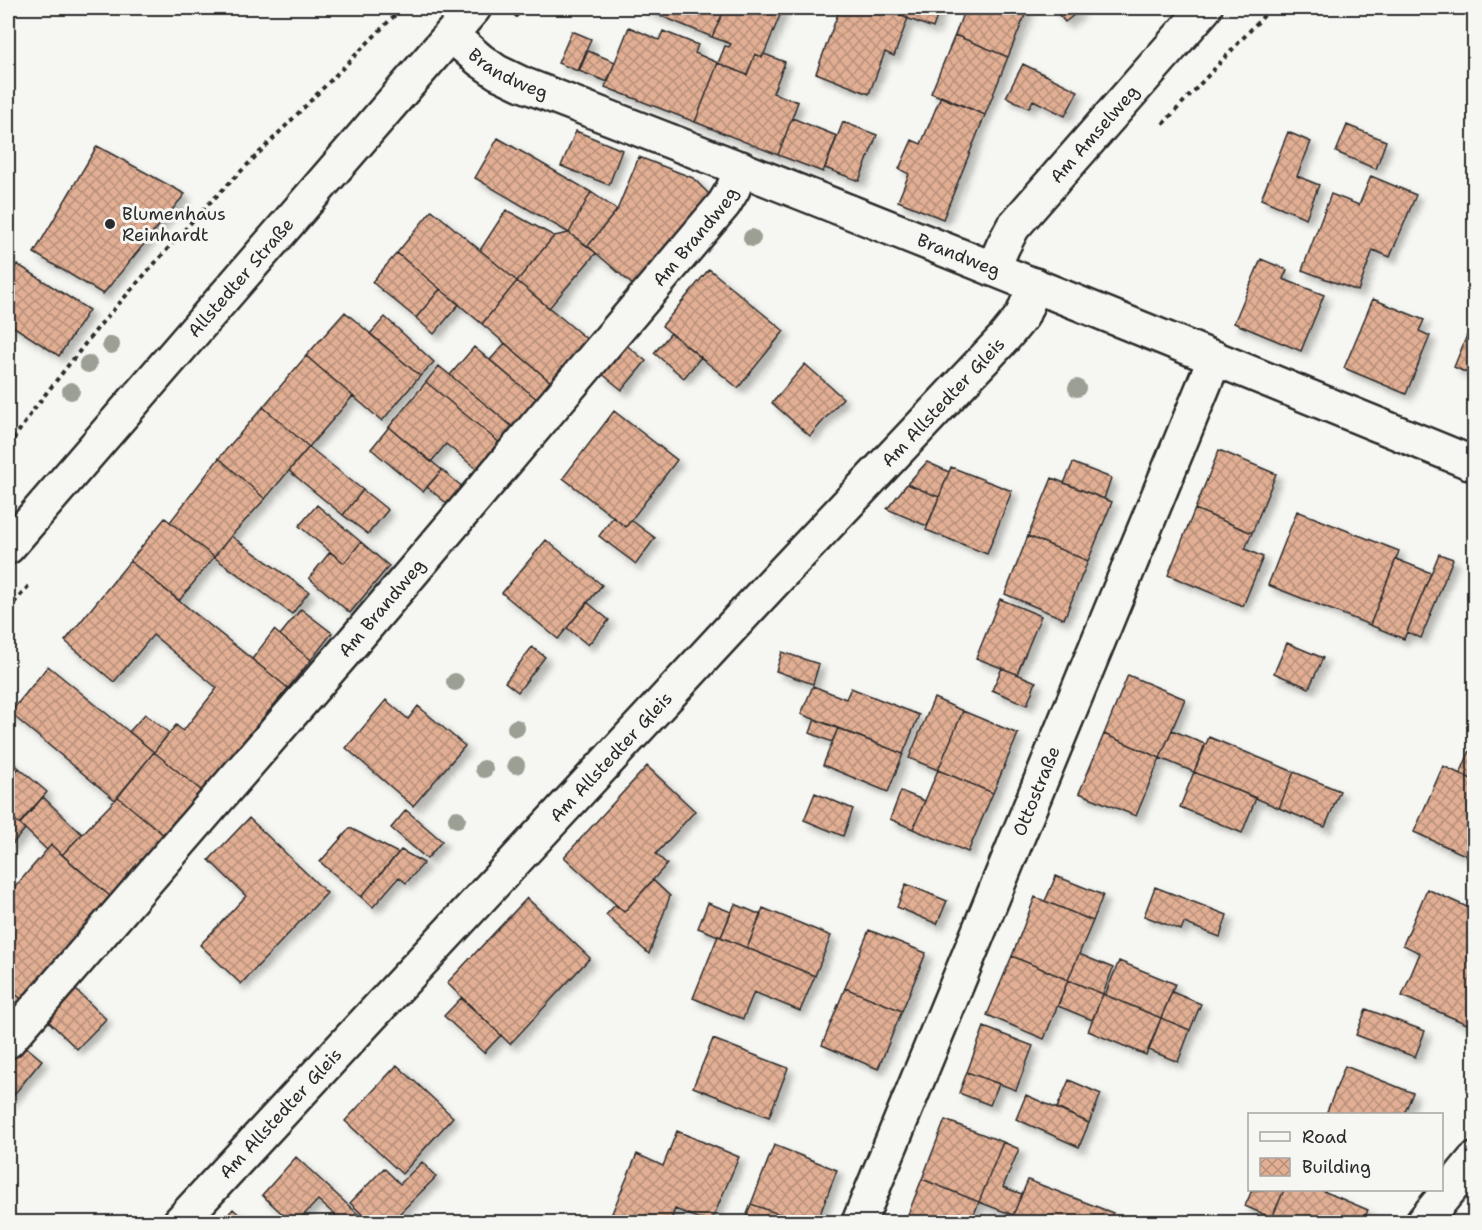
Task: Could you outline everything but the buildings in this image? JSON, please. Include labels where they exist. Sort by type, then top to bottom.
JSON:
[{"type":"street","name":"Allstedter Straße","points":[[8,548],[474,8]]},
{"type":"street","name":"Am Amselweg","points":[[993,269],[1013,227],[1205,8]]},
{"type":"street","name":"Brandweg","points":[[451,35],[489,67],[522,84],[1035,285],[1474,464]]},
{"type":"street","name":"Am Brandweg","points":[[8,1041],[354,641],[724,204],[741,168]]},
{"type":"street","name":"Am Allstedter Gleis","points":[[180,1222],[769,587],[1004,338],[1022,316],[1035,285]]},
{"type":"street","name":"Ottostraße","points":[[859,1222],[1215,358]]},
{"type":"street","points":[[1423,1222],[1474,1160]]},
{"type":"path","points":[[8,447],[37,405],[100,325],[195,218],[400,8]]},
{"type":"place","name":"Blumenhaus Reinhardt","points":[[110,224]]}]
